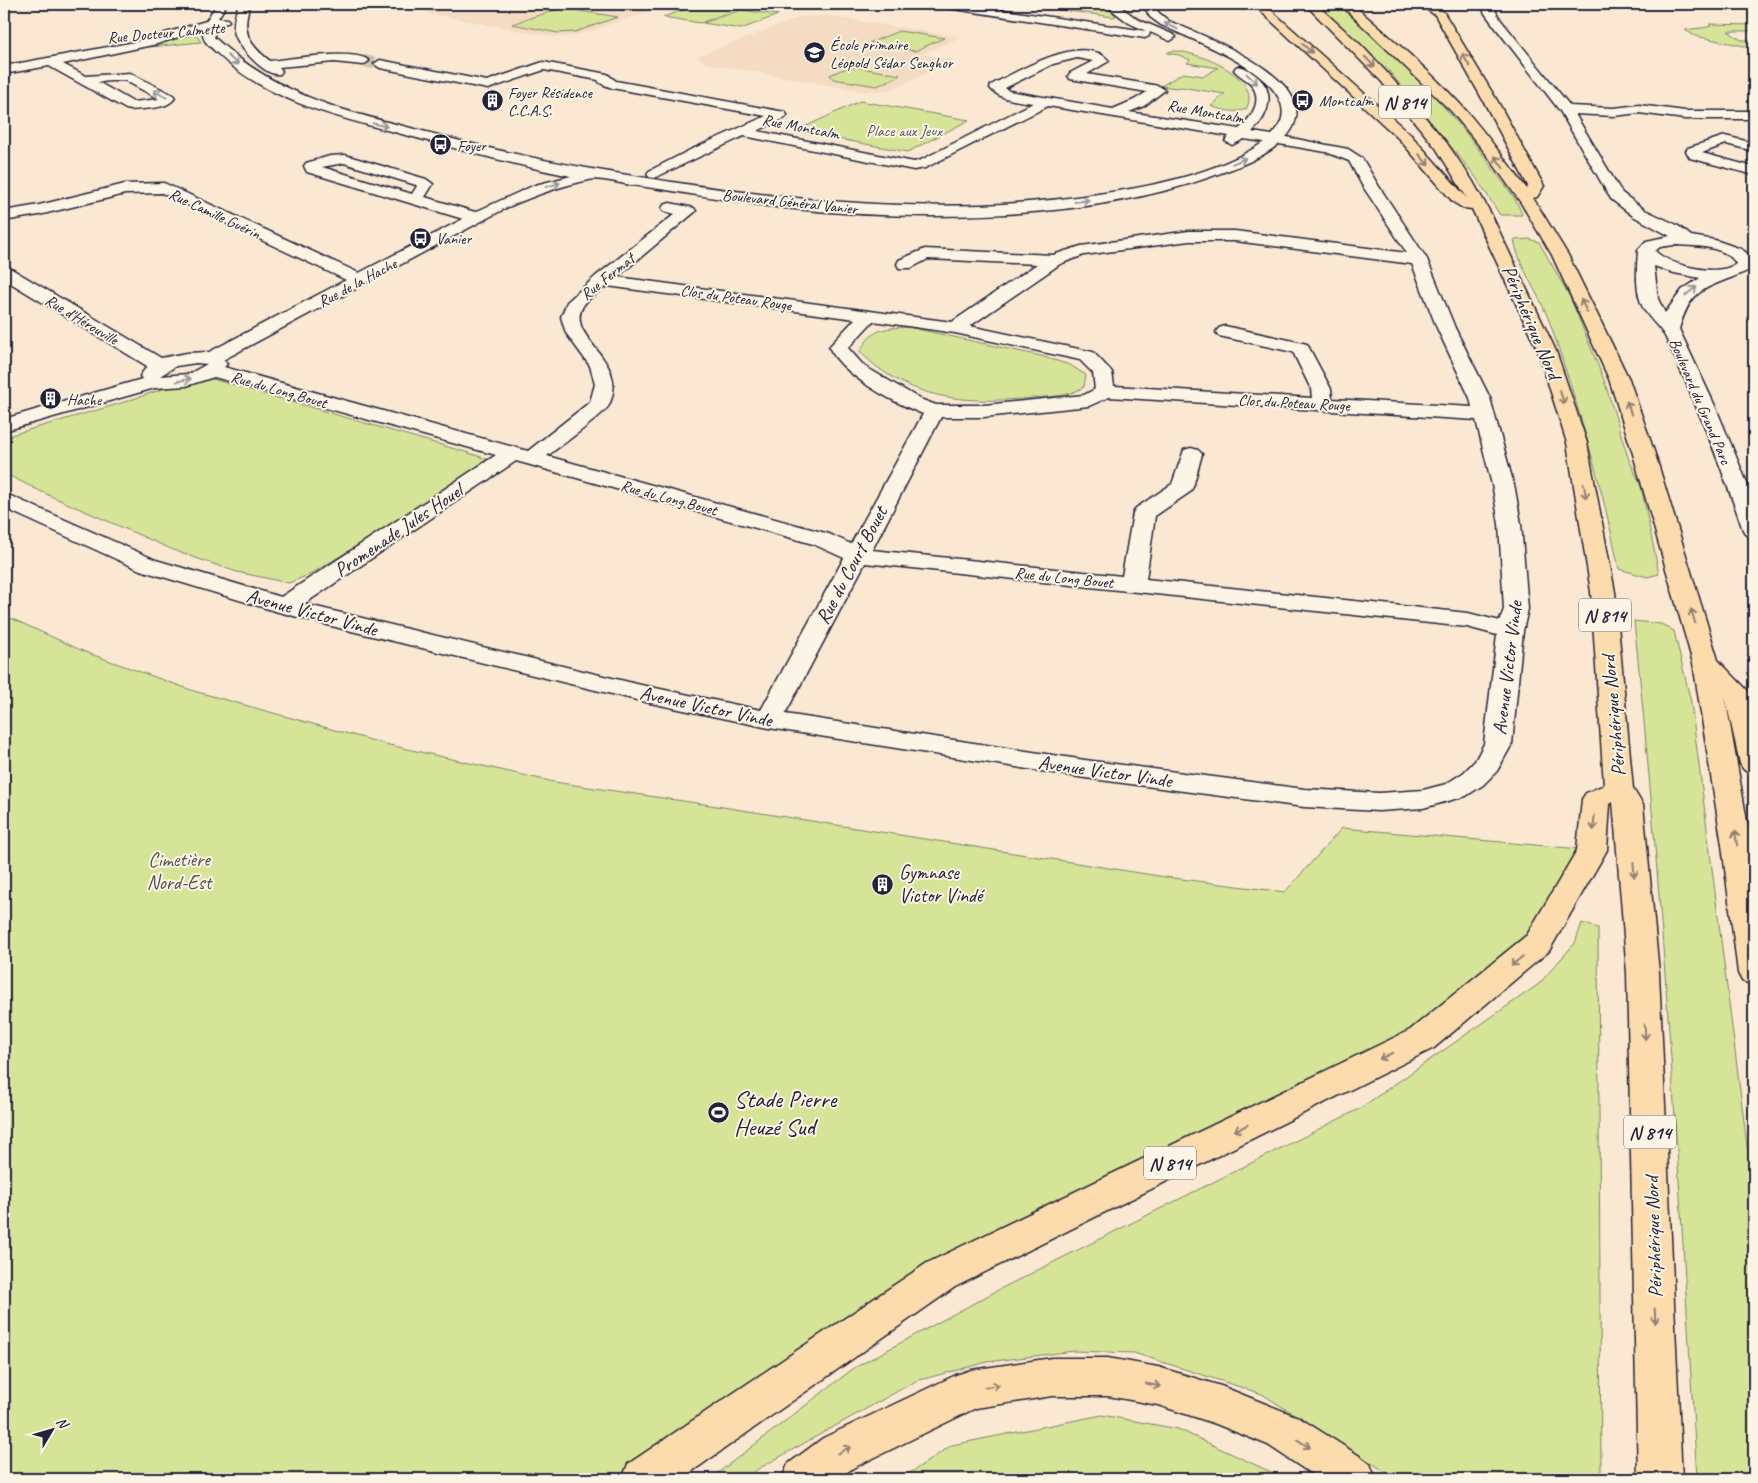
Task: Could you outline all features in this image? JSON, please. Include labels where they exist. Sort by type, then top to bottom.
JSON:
[{"type":"highway","name":"N 814","points":[[1258,4],[1392,125],[1458,199],[1483,214]]},
{"type":"highway","name":"Périphérique Nord","points":[[1310,4],[1358,49],[1413,110],[1441,145],[1467,183],[1503,253],[1547,351],[1577,442],[1603,592],[1619,789],[1628,806],[1643,973],[1660,1479]]},
{"type":"highway","name":"N 814","points":[[1346,4],[1394,46],[1456,108],[1528,202],[1560,255],[1619,379],[1644,454],[1706,663],[1737,845],[1754,973]]},
{"type":"highway","points":[[1425,4],[1439,12],[1491,102],[1536,186],[1528,202]]},
{"type":"highway","name":"N 814","points":[[1706,663],[1739,695],[1754,764]]},
{"type":"highway","name":"N 814","points":[[644,1479],[941,1275],[1422,1038],[1538,943],[1592,850],[1596,799],[1619,789]]},
{"type":"highway","points":[[804,1479],[838,1453],[971,1389],[1052,1377],[1108,1377],[1158,1386],[1220,1406],[1283,1431],[1354,1479]]},
{"type":"street","points":[[214,45],[208,38],[207,31],[222,4]]},
{"type":"street","name":"Boulevard Général Vanier","points":[[244,4],[239,22],[243,39],[253,54],[289,79],[364,109],[459,135],[566,159],[596,170],[809,206],[894,210],[994,209],[1079,202],[1153,189],[1197,177],[1254,154],[1268,138],[1286,128],[1290,115],[1286,98],[1276,82],[1257,67],[1160,20],[1151,12],[1148,4]]},
{"type":"street","name":"Boulevard Général Vanier","points":[[941,4],[1120,29],[1178,41],[1200,40]]},
{"type":"street","name":"Boulevard Général Vanier","points":[[1110,4],[1133,21],[1241,70],[1259,86],[1264,102],[1260,115],[1255,123],[1242,135],[1222,147]]},
{"type":"street","points":[[1490,4],[1490,12],[1496,21],[1566,110],[1616,196],[1639,213],[1671,228],[1685,240]]},
{"type":"street","name":"Rue Docteur Calmette","points":[[92,55],[180,34],[210,23],[230,20],[239,22]]},
{"type":"street","name":"Rue Docteur Calmette","points":[[200,46],[243,39]]},
{"type":"street","name":"Boulevard Général Vanier","points":[[214,45],[257,78],[287,94],[322,108],[370,123],[544,166],[654,174],[780,193],[831,198],[964,200],[1036,195],[1106,186],[1144,178],[1188,164]]},
{"type":"street","name":"Rue Docteur Calmette","points":[[4,70],[92,55],[178,46]]},
{"type":"street","name":"Rue Montcalm","points":[[1116,113],[1139,103],[1159,90],[1074,76],[1102,61],[1098,57],[1077,54],[1064,55],[996,88],[999,92],[1005,94],[1046,102],[1268,138]]},
{"type":"street","points":[[267,65],[334,58],[363,61]]},
{"type":"street","points":[[51,62],[131,106],[164,102],[168,98],[126,76],[84,80]]},
{"type":"street","name":"Rue Montcalm","points":[[380,64],[488,85],[543,66],[602,77],[612,84],[780,116],[695,153],[654,174]]},
{"type":"street","points":[[1131,105],[1116,98],[1135,86]]},
{"type":"street","name":"Rue Montcalm","points":[[743,132],[914,166],[925,164],[1046,102]]},
{"type":"street","points":[[1566,110],[1614,112],[1639,110],[1685,115],[1754,115]]},
{"type":"street","name":"Avenue Victor Vinde","points":[[4,500],[148,565],[343,622],[641,693],[769,720],[1085,770],[1294,796],[1379,802],[1423,800],[1456,790],[1473,779],[1487,765],[1498,744],[1510,631],[1516,609],[1510,524],[1504,489],[1480,398],[1446,328],[1419,259],[1370,185],[1355,158],[1336,150],[1268,138]]},
{"type":"street","points":[[1752,147],[1725,140],[1693,151],[1695,155],[1754,171]]},
{"type":"street","points":[[544,166],[566,159]]},
{"type":"street","points":[[416,199],[424,187],[424,184],[421,182],[345,160],[330,160],[311,166],[312,169],[478,218]]},
{"type":"street","name":"Rue de la Hache","points":[[501,205],[523,187],[526,176],[544,166]]},
{"type":"street","name":"Rue de la Hache","points":[[4,425],[157,374],[185,380],[360,280],[501,205],[540,188],[596,170]]},
{"type":"street","name":"Rue Camille Guérin","points":[[4,216],[39,210],[125,189],[164,188],[360,280]]},
{"type":"street","name":"Rue Fermat","points":[[522,456],[599,405],[605,384],[599,366],[575,333],[570,317],[576,302],[688,211],[670,208]]},
{"type":"street","points":[[955,328],[1054,260],[1081,251],[1143,241],[1211,235],[1419,259]]},
{"type":"street","points":[[1685,240],[1718,246],[1748,257],[1742,268],[1730,273],[1706,274],[1679,270],[1654,260],[1646,250],[1652,244],[1658,242],[1685,240]]},
{"type":"street","name":"Boulevard du Grand Parc","points":[[1646,250],[1644,273],[1649,301],[1655,313],[1670,328],[1710,418],[1754,530]]},
{"type":"street","points":[[905,264],[926,254],[1054,260]]},
{"type":"street","name":"Rue d'Hérouville","points":[[4,272],[157,374]]},
{"type":"street","name":"Boulevard du Grand Parc","points":[[1670,328],[1672,314],[1687,294],[1704,282],[1730,273]]},
{"type":"street","name":"Clos du Poteau Rouge","points":[[602,280],[955,328],[1086,356],[1102,372],[1105,391]]},
{"type":"street","name":"Clos du Poteau Rouge","points":[[869,315],[838,347],[842,355],[857,370],[871,379],[914,403],[934,411],[984,411],[1089,400],[1105,391],[1483,414]]},
{"type":"street","points":[[1225,332],[1300,348],[1321,389],[1323,404]]},
{"type":"street","name":"Rue du Long Bouet","points":[[212,364],[522,456],[821,539],[857,555],[1468,620],[1510,631]]},
{"type":"street","name":"Rue du Court Bouet","points":[[769,720],[934,411]]},
{"type":"street","name":"Rue du Long Bouet","points":[[1133,584],[1144,513],[1182,487],[1191,454]]},
{"type":"street","name":"Promenade Jules Houel","points":[[284,606],[522,456]]},
{"type":"shaded area","points":[[452,4],[672,4],[578,35],[553,37],[427,13]]},
{"type":"shaded area","name":"École primaire Léopold Sédar Senghor","points":[[827,16],[961,37],[922,54],[955,60],[890,90],[862,91],[705,63],[698,56],[801,17]]},
{"type":"green space","points":[[700,4],[737,9],[700,23],[663,17]]},
{"type":"green space","points":[[1017,4],[1105,4],[1116,16],[1113,17]]},
{"type":"green space","points":[[1318,4],[1337,4],[1402,62],[1461,127],[1511,193],[1522,215],[1500,215],[1475,176],[1389,71]]},
{"type":"green space","points":[[561,8],[618,17],[575,32],[558,33],[512,24]]},
{"type":"green space","points":[[741,10],[778,15],[741,29],[703,23]]},
{"type":"green space","points":[[1709,24],[1754,25],[1754,31],[1728,31],[1741,40],[1754,40],[1754,48],[1695,36],[1685,30],[1711,26]]},
{"type":"green space","points":[[899,31],[944,38],[915,51],[869,43]]},
{"type":"green space","points":[[189,35],[197,36],[201,42],[131,49]]},
{"type":"green space","points":[[1171,51],[1196,55],[1210,60],[1237,76],[1245,86],[1249,97],[1246,109],[1233,111],[1211,106],[1225,94],[1161,86],[1183,73],[1204,76],[1218,68],[1187,63],[1190,60],[1179,55],[1167,53]]},
{"type":"green space","points":[[856,67],[900,75],[877,86],[833,79],[830,75],[841,70]]},
{"type":"green space","name":"Place aux Jeux","points":[[860,101],[969,120],[908,152],[796,131]]},
{"type":"green space","points":[[1529,239],[1539,242],[1570,297],[1604,380],[1628,457],[1641,486],[1659,574],[1647,577],[1619,569],[1589,445],[1570,384],[1550,323],[1525,272],[1514,240]]},
{"type":"green space","points":[[908,327],[1041,356],[1070,365],[1086,375],[1084,387],[1060,396],[1009,400],[962,399],[940,396],[919,390],[898,381],[860,352],[874,334],[885,329]]},
{"type":"green space","points":[[202,376],[487,459],[454,483],[360,544],[311,574],[289,583],[237,572],[178,552],[46,494],[4,473],[4,437],[118,404]]},
{"type":"green space","name":"Stade Pierre Heuzé Sud","points":[[4,615],[85,652],[194,691],[385,744],[554,782],[1165,877],[1285,892],[1342,828],[1592,850],[1538,943],[1422,1039],[941,1275],[644,1479],[4,1479]]},
{"type":"green space","points":[[1634,621],[1661,624],[1674,631],[1691,702],[1754,1201],[1754,1479],[1697,1479],[1663,942]]},
{"type":"green space","points":[[1582,923],[1598,928],[1601,1479],[1397,1479],[1262,1394],[1134,1353],[1074,1351],[987,1362],[916,1381],[758,1469],[745,1479],[710,1479],[854,1368],[1000,1289],[1359,1109],[1539,984],[1575,943]]},
{"type":"green space","points":[[1102,1415],[1178,1429],[1286,1479],[901,1479],[952,1445]]},
{"type":"tunnel","points":[[363,61],[380,64]]},
{"type":"place","name":"École primaire Léopold Sédar Senghor","points":[[814,53]]},
{"type":"place","name":"Montcalm","points":[[1303,100]]},
{"type":"place","name":"Foyer Résidence C.C.A.S.","points":[[492,101]]},
{"type":"place","name":"Foyer","points":[[441,145]]},
{"type":"place","name":"Vanier","points":[[420,238]]},
{"type":"place","name":"Hache","points":[[51,399]]},
{"type":"place","name":"Gymnase Victor Vindé","points":[[883,884]]},
{"type":"place","name":"Stade Pierre Heuzé Sud","points":[[718,1113]]},
{"type":"park label","name":"Cimetière Nord-Est","points":[[179,870]]}]
